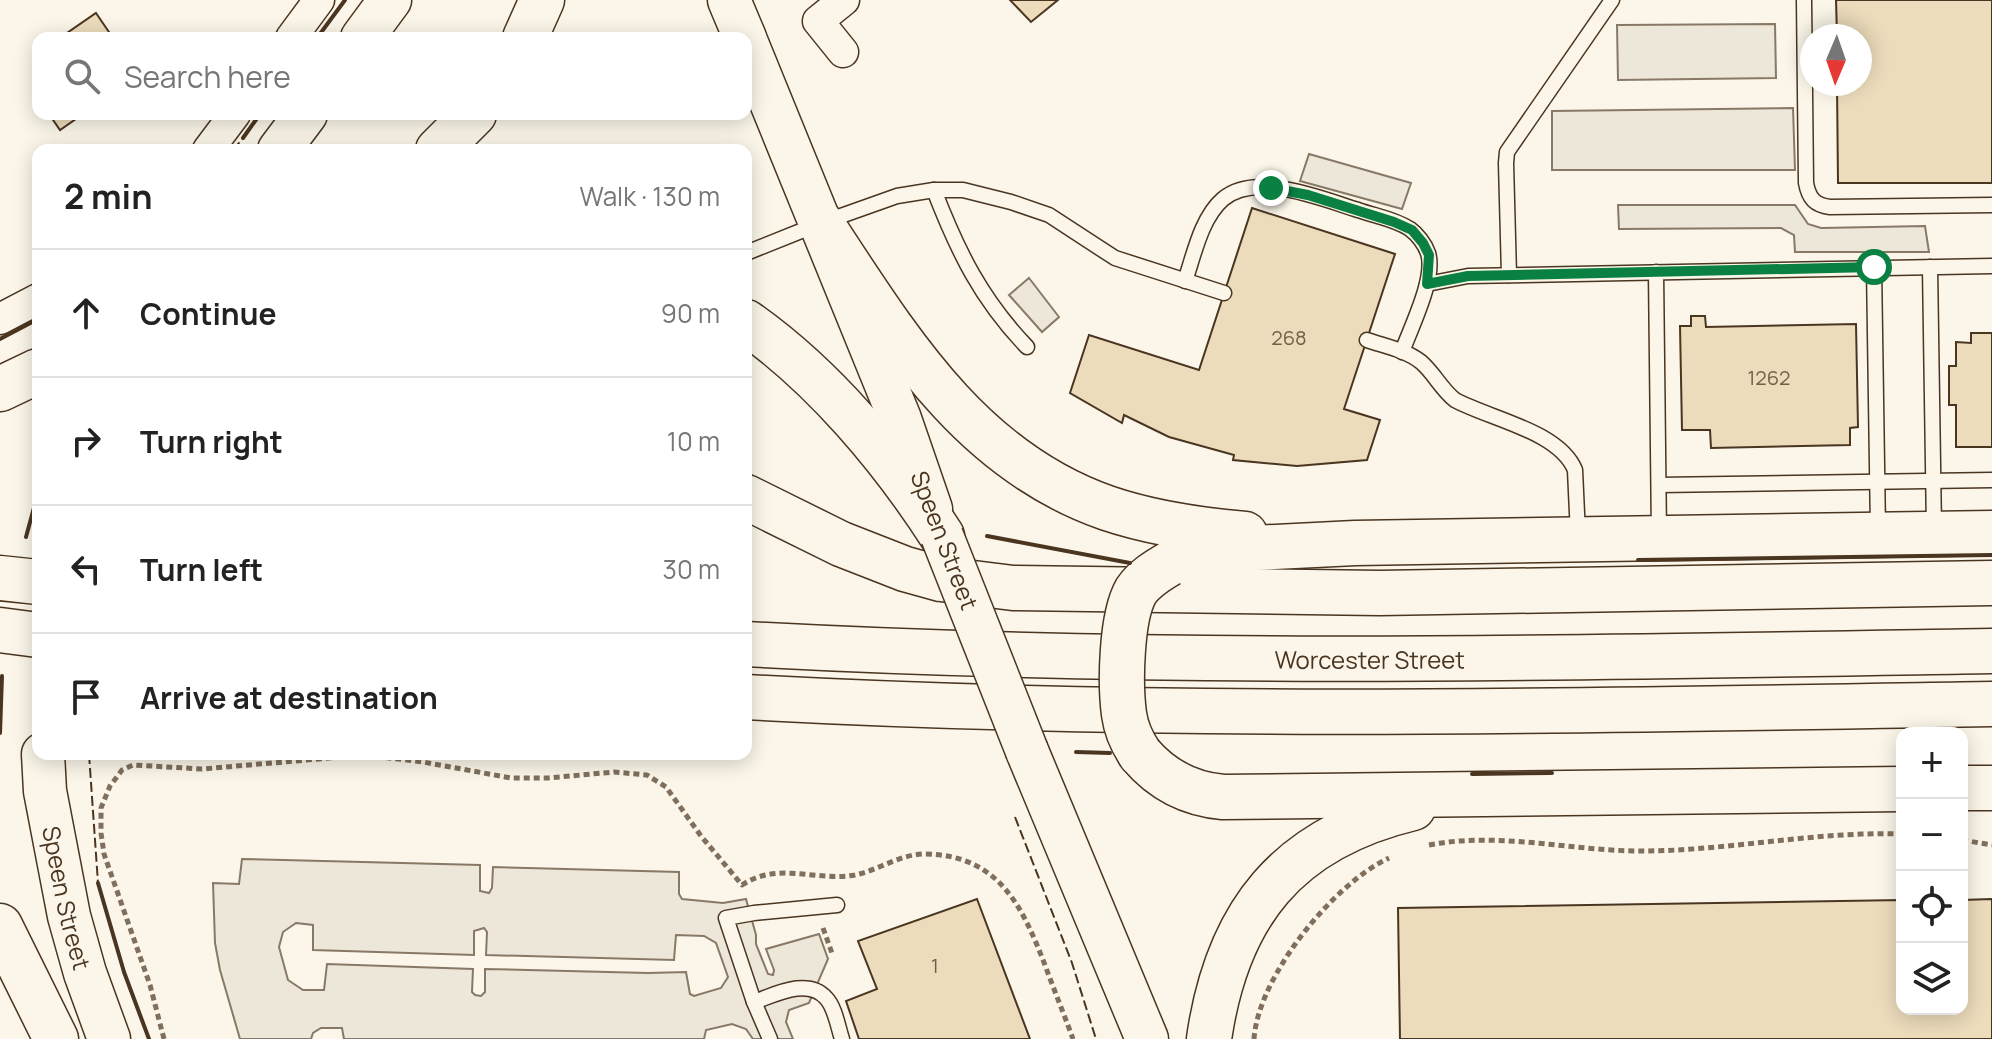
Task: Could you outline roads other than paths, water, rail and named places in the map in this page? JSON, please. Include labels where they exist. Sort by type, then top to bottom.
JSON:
[{"type":"highway","points":[[528,32],[542,0]]},
{"type":"highway","points":[[444,144],[468,120]]},
{"type":"highway","points":[[821,223],[872,301],[941,394],[979,432],[1033,472],[1086,500],[1153,521],[1235,533],[1355,543]]},
{"type":"highway","points":[[752,327],[809,376],[853,420],[898,472],[942,536]]},
{"type":"highway","points":[[0,389],[32,374]]},
{"type":"highway","points":[[752,500],[841,544],[905,569],[941,579],[1013,588],[1380,593],[1992,583]]},
{"type":"highway","points":[[1896,789],[1502,795],[1207,795],[1193,792],[1169,780],[1140,754],[1130,737],[1124,713],[1126,623],[1131,602],[1142,584],[1169,564],[1235,549],[1355,543],[1992,533]]},
{"type":"highway","points":[[0,578],[32,581]]},
{"type":"highway","points":[[0,630],[32,634]]},
{"type":"highway","name":"Worcester Street","points":[[752,644],[1014,656],[1252,660],[1992,651]]},
{"type":"highway","points":[[752,697],[955,706],[1233,712],[1992,704]]},
{"type":"highway","points":[[1968,788],[1992,788]]},
{"type":"highway","points":[[1209,1039],[1218,990],[1232,946],[1252,913],[1289,869],[1337,835],[1376,818],[1450,801],[1502,795]]},
{"type":"highway","points":[[0,926],[56,1039]]},
{"type":"main road","points":[[366,32],[390,0]]},
{"type":"main road","name":"Speen Street","points":[[729,0],[743,32]]},
{"type":"main road","name":"Speen Street","points":[[752,54],[900,419],[942,536],[1027,751],[1147,1039]]},
{"type":"main road","points":[[284,144],[302,120]]},
{"type":"main road","name":"Speen Street","points":[[43,760],[45,791],[69,916],[85,973],[109,1039]]},
{"type":"street","points":[[295,32],[319,0]]},
{"type":"street","points":[[843,52],[818,21],[844,0]]},
{"type":"street","points":[[212,144],[230,120]]},
{"type":"street","points":[[0,319],[32,302]]},
{"type":"lane","points":[[1509,275],[1507,152],[1612,0]]},
{"type":"lane","points":[[1804,0],[1806,183],[1812,200],[1820,206],[1830,207],[1992,205]]},
{"type":"lane","points":[[1185,281],[1212,212],[1224,198],[1253,187],[1286,189],[1394,222],[1412,230],[1429,255],[1427,284],[1402,352]]},
{"type":"lane","points":[[934,190],[969,271],[996,313],[1027,347]]},
{"type":"lane","points":[[752,251],[897,196],[934,190],[972,192],[1028,207],[1063,223],[1115,258],[1224,293]]},
{"type":"lane","points":[[1427,284],[1468,276],[1992,266]]},
{"type":"lane","points":[[1874,267],[1878,535]]},
{"type":"lane","points":[[1930,267],[1934,534]]},
{"type":"lane","points":[[1656,272],[1659,538]]},
{"type":"lane","points":[[1367,340],[1421,362],[1455,400],[1536,434],[1562,450],[1575,470],[1578,539]]},
{"type":"lane","points":[[1659,485],[1992,480]]},
{"type":"lane","points":[[770,1039],[726,918],[837,905]]},
{"type":"lane","points":[[754,1002],[795,988],[815,991],[829,1001],[842,1039]]}]
